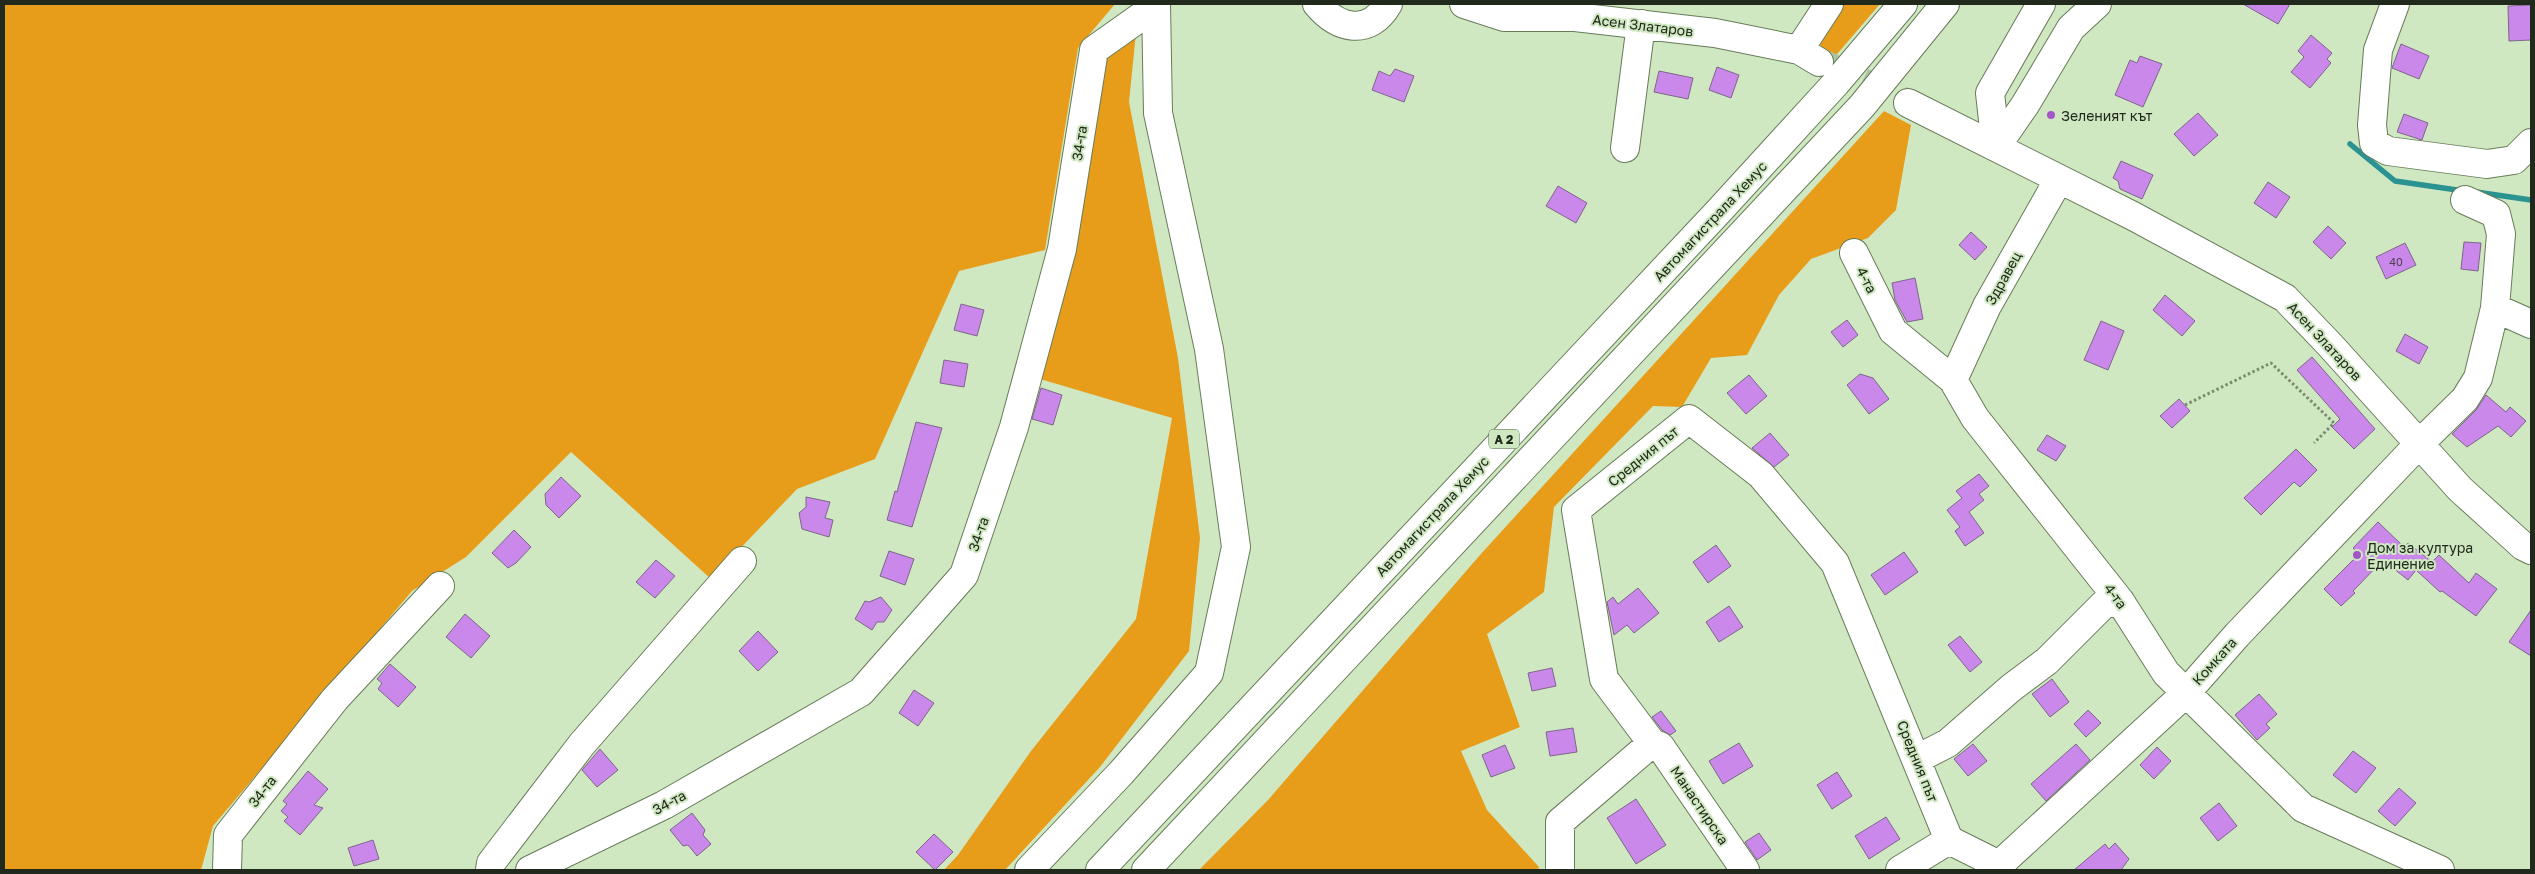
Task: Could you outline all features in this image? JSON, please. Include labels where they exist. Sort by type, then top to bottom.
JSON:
[{"type":"main road","points":[[1317,4],[1328,17],[1348,26],[1368,25],[1383,12],[1388,4]]},
{"type":"main road","name":"Асен Златаров","points":[[1464,4],[1504,17],[1576,17],[1715,33],[1809,56],[1829,4]]},
{"type":"main road","name":"Автомагистрала Хемус","points":[[1100,870],[1718,212],[1836,83],[1903,4]]},
{"type":"main road","name":"A 2","points":[[1146,870],[1862,106],[1945,4]]},
{"type":"main road","points":[[1996,148],[1990,93],[2041,4]]},
{"type":"main road","points":[[1996,148],[2025,105],[2071,28],[2097,4]]},
{"type":"main road","points":[[2395,4],[2378,50],[2372,125],[2374,143],[2388,151],[2487,164],[2514,160],[2531,142]]},
{"type":"main road","points":[[1030,870],[1121,773],[1209,673],[1236,546],[1209,349],[1158,113],[1156,5]]},
{"type":"main road","name":"34-та","points":[[530,870],[664,805],[862,692],[964,575],[1014,428],[1062,249],[1094,50],[1156,5]]},
{"type":"main road","points":[[1625,148],[1641,24]]},
{"type":"main road","name":"Асен Златаров","points":[[1908,103],[2214,258],[2284,298],[2330,345],[2418,445],[2460,489],[2523,546],[2531,550]]},
{"type":"main road","name":"Здравец","points":[[1953,380],[1987,306],[2059,179]]},
{"type":"main road","name":"Комката","points":[[2000,867],[2186,693],[2237,635],[2418,445],[2465,399],[2478,378],[2495,308],[2501,234],[2496,214],[2465,200]]},
{"type":"main road","name":"4-та","points":[[1854,253],[1893,330],[1953,380],[1975,418],[2120,601],[2166,673],[2303,808],[2440,870]]},
{"type":"main road","points":[[2495,308],[2531,324]]},
{"type":"main road","name":"Средния път","points":[[1652,744],[1604,679],[1576,510],[1689,419],[1761,475],[1835,563],[1950,840]]},
{"type":"main road","points":[[490,870],[491,863],[582,744],[742,562]]},
{"type":"main road","name":"34-та","points":[[227,870],[228,835],[335,699],[440,586]]},
{"type":"main road","points":[[1917,759],[1948,743],[2011,688],[2047,661],[2104,604],[2120,601]]},
{"type":"main road","points":[[1560,870],[1560,822],[1652,744]]},
{"type":"main road","name":"Манастирска","points":[[1652,744],[1660,746],[1745,870]]},
{"type":"main road","points":[[1900,870],[1950,840],[2000,867]]},
{"type":"path","points":[[2185,406],[2270,363],[2309,396],[2334,423],[2314,443]]},
{"type":"shaded area","points":[[4,4],[1115,4],[1078,48],[1045,250],[959,271],[875,459],[797,489],[711,579],[571,452],[466,557],[412,591],[213,826],[201,870],[4,870]]},
{"type":"shaded area","points":[[1834,4],[1880,4],[1832,60],[1804,50]]},
{"type":"shaded area","points":[[1137,23],[1129,102],[1178,358],[1200,538],[1189,651],[1100,767],[1005,870],[944,870],[958,855],[1031,751],[1136,619],[1172,418],[1040,379],[1076,250],[1107,54]]},
{"type":"shaded area","points":[[1884,111],[1911,125],[1896,210],[1868,238],[1811,259],[1779,295],[1747,355],[1711,358],[1682,407],[1653,406],[1554,507],[1544,592],[1487,634],[1520,727],[1461,751],[1487,810],[1539,867],[1538,870],[1199,870],[1268,800],[1480,555]]},
{"type":"building","points":[[2243,4],[2290,4],[2278,24]]},
{"type":"building","points":[[2531,5],[2531,40],[2509,41],[2508,6]]},
{"type":"building","points":[[2311,35],[2332,53],[2327,59],[2331,63],[2310,88],[2291,72],[2304,57],[2298,51]]},
{"type":"building","points":[[2401,44],[2429,56],[2419,79],[2392,68]]},
{"type":"building","points":[[2140,56],[2162,64],[2143,107],[2115,95],[2130,60],[2137,63]]},
{"type":"building","points":[[1717,67],[1739,75],[1731,98],[1709,90]]},
{"type":"building","points":[[1395,69],[1414,76],[1404,102],[1372,90],[1379,71],[1390,76]]},
{"type":"building","points":[[1659,71],[1693,78],[1688,99],[1654,92]]},
{"type":"building","points":[[2198,113],[2218,135],[2194,156],[2174,134]]},
{"type":"building","points":[[2404,114],[2428,123],[2422,140],[2397,132]]},
{"type":"building","points":[[2121,161],[2153,175],[2142,199],[2120,189],[2118,181],[2113,178]]},
{"type":"building","points":[[2268,182],[2290,197],[2276,218],[2254,203]]},
{"type":"building","points":[[1558,186],[1587,203],[1576,223],[1546,206]]},
{"type":"building","points":[[2328,226],[2346,243],[2331,259],[2313,242]]},
{"type":"building","points":[[1971,232],[1987,247],[1975,260],[1959,245]]},
{"type":"building","points":[[2464,242],[2481,243],[2478,271],[2461,269]]},
{"type":"building","points":[[2405,243],[2416,265],[2386,279],[2376,257]]},
{"type":"building","points":[[1915,278],[1923,319],[1907,322],[1895,300],[1892,283]]},
{"type":"building","points":[[2165,295],[2195,321],[2182,336],[2153,310]]},
{"type":"building","points":[[961,304],[984,310],[977,336],[954,330]]},
{"type":"building","points":[[1847,320],[1858,335],[1843,347],[1831,332]]},
{"type":"building","points":[[2101,321],[2124,331],[2108,370],[2084,360]]},
{"type":"building","points":[[2405,334],[2428,347],[2419,364],[2396,351]]},
{"type":"building","points":[[2312,357],[2375,429],[2354,449],[2332,427],[2340,419],[2297,370]]},
{"type":"building","points":[[944,360],[968,364],[964,387],[940,383]]},
{"type":"building","points":[[1860,374],[1873,378],[1889,399],[1869,414],[1847,385]]},
{"type":"building","points":[[1749,375],[1767,396],[1746,414],[1727,393]]},
{"type":"building","points":[[1041,388],[1062,395],[1053,425],[1032,419]]},
{"type":"building","points":[[2486,395],[2506,412],[2510,407],[2526,421],[2511,437],[2498,426],[2467,447],[2452,434],[2476,410]]},
{"type":"building","points":[[2179,399],[2190,411],[2172,428],[2160,416]]},
{"type":"building","points":[[916,422],[942,428],[912,527],[887,520],[895,491],[897,492]]},
{"type":"building","points":[[1770,433],[1789,455],[1774,467],[1752,448]]},
{"type":"building","points":[[2047,435],[2066,446],[2056,461],[2037,450]]},
{"type":"building","points":[[2296,449],[2317,470],[2300,487],[2294,482],[2261,515],[2244,498]]},
{"type":"building","points":[[1979,474],[1989,486],[1979,494],[1984,500],[1969,512],[1984,533],[1965,546],[1955,531],[1960,527],[1947,510],[1962,498],[1956,491]]},
{"type":"building","points":[[561,477],[581,496],[559,518],[546,505],[545,494]]},
{"type":"building","points":[[806,497],[830,502],[825,518],[833,520],[829,537],[802,529],[799,513],[806,507]]},
{"type":"building","points":[[2378,522],[2404,547],[2408,543],[2432,562],[2439,555],[2469,583],[2476,573],[2497,589],[2476,616],[2442,591],[2440,592],[2416,570],[2408,580],[2383,560],[2353,591],[2355,593],[2341,606],[2324,589],[2359,554],[2353,548]]},
{"type":"building","points":[[514,530],[531,547],[516,563],[508,568],[492,553]]},
{"type":"building","points":[[1716,545],[1731,566],[1708,583],[1693,562]]},
{"type":"building","points":[[889,551],[914,559],[905,585],[880,576]]},
{"type":"building","points":[[1904,552],[1918,572],[1885,595],[1871,575]]},
{"type":"building","points":[[656,560],[675,576],[655,598],[636,582]]},
{"type":"building","points":[[1638,588],[1659,613],[1634,633],[1627,625],[1614,635],[1607,602],[1613,597],[1618,604]]},
{"type":"building","points":[[881,597],[892,610],[884,622],[877,622],[872,630],[855,619],[865,601],[869,602]]},
{"type":"building","points":[[1729,606],[1743,627],[1719,642],[1706,622]]},
{"type":"building","points":[[2531,610],[2531,656],[2509,642]]},
{"type":"building","points":[[465,614],[490,636],[471,658],[446,637]]},
{"type":"building","points":[[758,631],[778,652],[758,671],[739,651]]},
{"type":"building","points":[[1960,636],[1982,662],[1970,672],[1948,645]]},
{"type":"building","points":[[390,664],[416,687],[398,707],[378,689],[382,683],[377,679]]},
{"type":"building","points":[[1552,668],[1556,686],[1532,691],[1528,673]]},
{"type":"building","points":[[2052,679],[2069,702],[2050,717],[2032,694]]},
{"type":"building","points":[[914,690],[934,703],[918,726],[899,713]]},
{"type":"building","points":[[2259,694],[2277,714],[2266,724],[2270,728],[2257,740],[2235,715]]},
{"type":"building","points":[[2088,710],[2101,723],[2086,737],[2074,724]]},
{"type":"building","points":[[1661,711],[1676,731],[1670,735],[1662,730],[1652,717]]},
{"type":"building","points":[[1573,728],[1577,752],[1550,756],[1546,732]]},
{"type":"building","points":[[1739,743],[1753,766],[1723,784],[1709,761]]},
{"type":"building","points":[[1973,744],[1987,761],[1968,776],[1954,759]]},
{"type":"building","points":[[2076,744],[2090,760],[2046,801],[2031,784]]},
{"type":"building","points":[[1505,745],[1515,768],[1491,777],[1482,755]]},
{"type":"building","points":[[2157,747],[2171,761],[2154,779],[2140,765]]},
{"type":"building","points":[[600,749],[618,770],[597,787],[582,770]]},
{"type":"building","points":[[2353,751],[2376,768],[2356,793],[2333,775]]},
{"type":"building","points":[[308,771],[328,789],[314,805],[323,808],[300,835],[284,821],[288,817],[281,811],[287,804],[283,801]]},
{"type":"building","points":[[1837,772],[1852,796],[1832,809],[1817,785]]},
{"type":"building","points":[[2399,788],[2416,803],[2395,826],[2378,811]]},
{"type":"building","points":[[1636,799],[1666,845],[1636,864],[1607,818]]},
{"type":"building","points":[[2219,803],[2237,826],[2218,841],[2200,818]]},
{"type":"building","points":[[692,813],[705,830],[703,835],[711,844],[697,856],[688,845],[683,846],[670,830]]},
{"type":"building","points":[[1886,817],[1900,839],[1869,859],[1855,836]]},
{"type":"building","points":[[1759,833],[1771,850],[1757,860],[1745,842]]},
{"type":"building","points":[[934,834],[953,852],[935,870],[916,852]]},
{"type":"building","points":[[373,840],[379,859],[354,866],[348,848]]},
{"type":"building","points":[[2115,843],[2129,859],[2121,870],[2074,870],[2105,844],[2109,849]]},
{"type":"waterway","points":[[2350,144],[2395,181],[2464,191]]},
{"type":"waterway","points":[[2476,192],[2531,200]]},
{"type":"tunnel","points":[[1824,64],[1908,103]]},
{"type":"place","name":"Зеленият кът","points":[[2051,115]]},
{"type":"place","name":"Дом за култура Единение","points":[[2357,555]]}]
